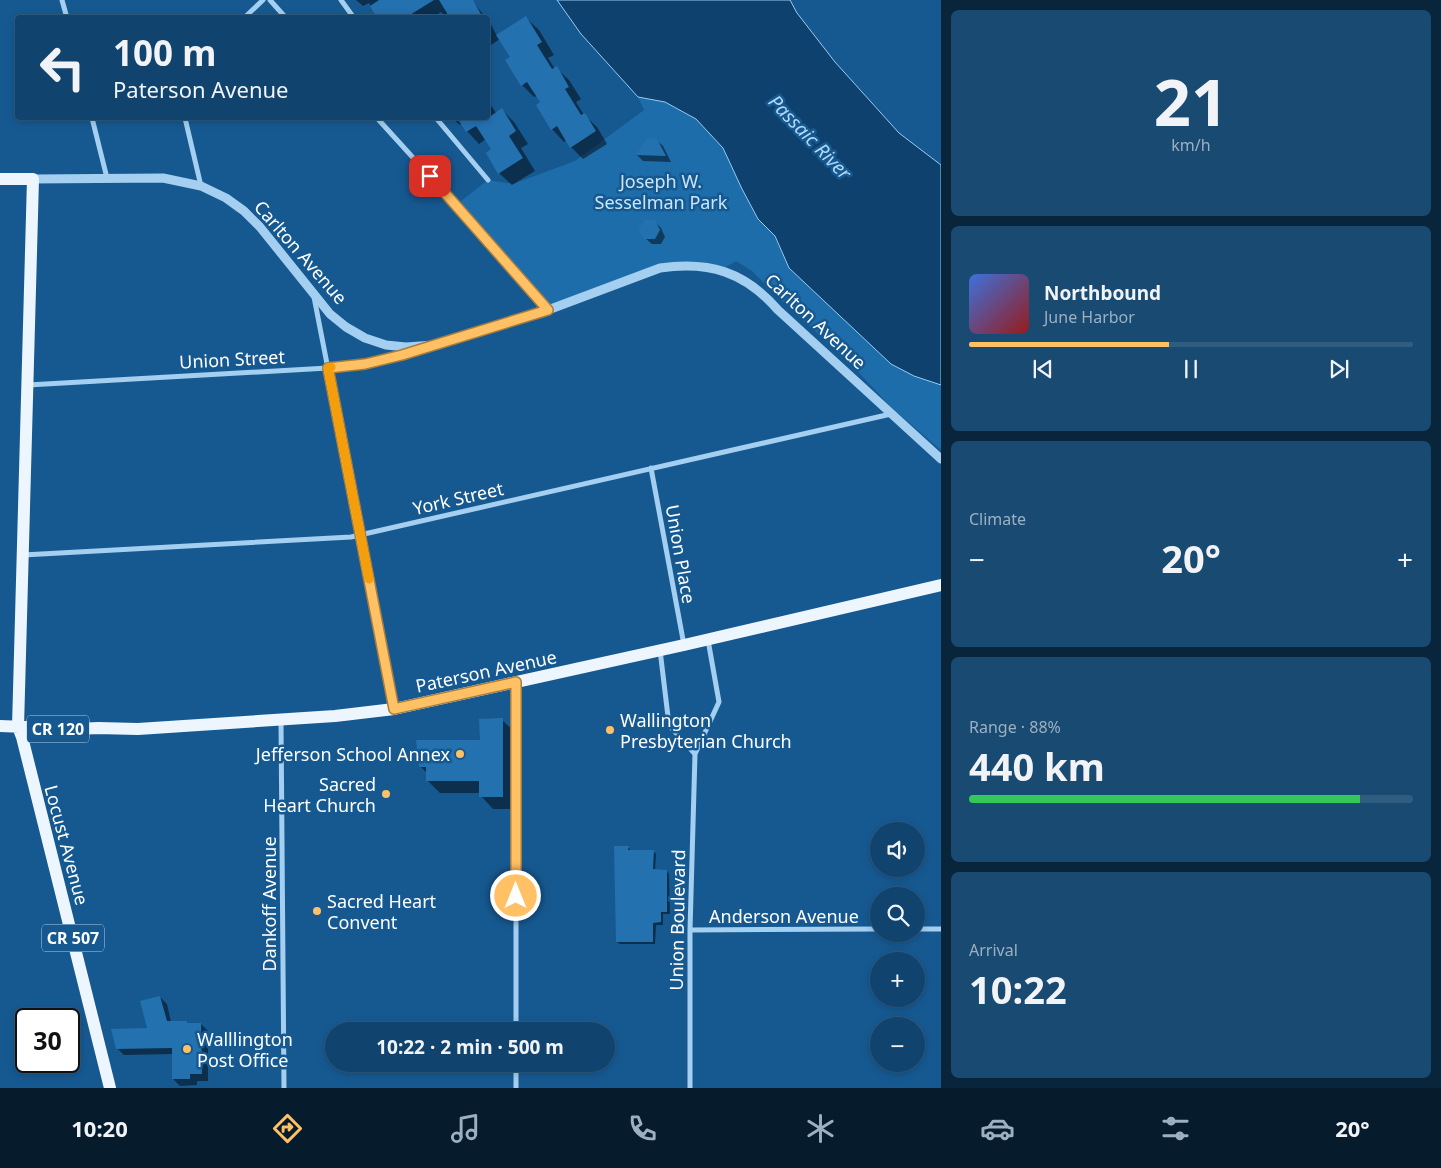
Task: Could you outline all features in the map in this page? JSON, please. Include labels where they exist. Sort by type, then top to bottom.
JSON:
[{"type":"main road","name":"Carlton Avenue","points":[[0,179],[33,179]]},
{"type":"main road","name":"CR 507","points":[[18,727],[33,179]]},
{"type":"main road","name":"Paterson Avenue","points":[[0,726],[138,729],[335,716],[394,709],[684,645],[941,585]]},
{"type":"main road","name":"Locust Avenue","points":[[18,727],[110,1088]]},
{"type":"street","points":[[62,0],[66,15]]},
{"type":"street","points":[[247,15],[263,0]]},
{"type":"street","points":[[270,0],[283,15]]},
{"type":"street","points":[[340,0],[352,15]]},
{"type":"street","points":[[92,120],[107,178]]},
{"type":"street","points":[[185,120],[201,186]]},
{"type":"street","points":[[379,120],[548,310]]},
{"type":"street","points":[[438,120],[488,180]]},
{"type":"street","name":"Carlton Avenue","points":[[33,179],[163,178],[201,186],[226,198],[244,211],[260,227],[330,314],[346,327],[365,338],[406,347],[435,345],[548,310],[660,268],[680,265],[721,270],[756,288],[941,459]]},
{"type":"street","points":[[313,294],[394,709]]},
{"type":"street","name":"Union Street","points":[[27,385],[328,368],[374,362],[435,345]]},
{"type":"street","name":"York Street","points":[[23,555],[341,538],[360,535],[891,414]]},
{"type":"street","name":"Union Place","points":[[651,468],[684,645]]},
{"type":"street","name":"Union Boulevard","points":[[690,1088],[690,930],[695,754],[719,702],[708,639]]},
{"type":"street","points":[[660,650],[669,725],[695,754]]},
{"type":"street","points":[[516,682],[516,1022]]},
{"type":"street","name":"Dankoff Avenue","points":[[281,720],[284,1088]]},
{"type":"street","name":"Anderson Avenue","points":[[690,930],[870,929]]},
{"type":"street","points":[[925,929],[941,929]]},
{"type":"street","points":[[516,1072],[516,1088]]},
{"type":"green space","name":"Joseph W. Sesselman Park","points":[[638,97],[665,102],[696,119],[723,148],[758,219],[774,236],[789,268],[914,376],[941,385],[941,450],[891,407],[849,362],[752,271],[736,261],[721,270],[680,265],[548,310],[456,205],[488,180],[513,184],[575,161],[644,110]]},
{"type":"water","name":"Passaic River","points":[[557,0],[790,0],[797,13],[835,62],[899,133],[941,165],[941,385],[914,376],[891,364],[789,268],[775,236],[758,219],[723,148],[696,119],[665,102],[638,97],[581,34]]},
{"type":"building","points":[[379,0],[434,0],[410,15],[375,15],[370,6]]},
{"type":"building","points":[[439,0],[473,0],[481,15],[448,15]]},
{"type":"building","points":[[526,16],[542,42],[537,45],[552,69],[557,66],[569,87],[565,89],[581,115],[585,113],[596,131],[570,148],[557,126],[551,130],[536,105],[540,102],[527,82],[521,86],[505,60],[510,57],[496,35]]},
{"type":"building","points":[[502,108],[516,131],[509,136],[523,158],[498,174],[486,153],[491,149],[476,126],[466,132],[458,120],[490,120],[490,117]]},
{"type":"building","points":[[647,138],[657,139],[666,156],[636,155]]},
{"type":"building","points":[[645,220],[655,220],[660,230],[655,239],[644,239],[638,229]]},
{"type":"building","name":"Jefferson School Annex","points":[[503,718],[503,797],[479,797],[479,781],[426,781],[426,767],[419,767],[416,740],[480,740],[479,719]]},
{"type":"building","points":[[614,846],[629,846],[628,850],[654,850],[653,869],[667,870],[667,912],[661,912],[661,922],[653,923],[653,942],[616,942]]},
{"type":"building","points":[[160,996],[167,1021],[201,1023],[202,1074],[190,1074],[190,1079],[172,1079],[172,1048],[116,1049],[111,1029],[147,1028],[140,1001]]},
{"type":"slow traffic","points":[[331,367],[328,368],[369,579]]},
{"type":"place","name":"Wallington Presbyterian Church","points":[[610,730]]},
{"type":"place","name":"Jefferson School Annex","points":[[460,754]]},
{"type":"place","name":"Sacred Heart Church","points":[[386,794]]},
{"type":"place","name":"Sacred Heart Convent","points":[[317,911]]},
{"type":"place","name":"Walllington Post Office","points":[[187,1049]]},
{"type":"route","points":[[430,176],[548,310],[402,355],[365,364],[328,368],[394,709],[516,682],[516,896]]}]
